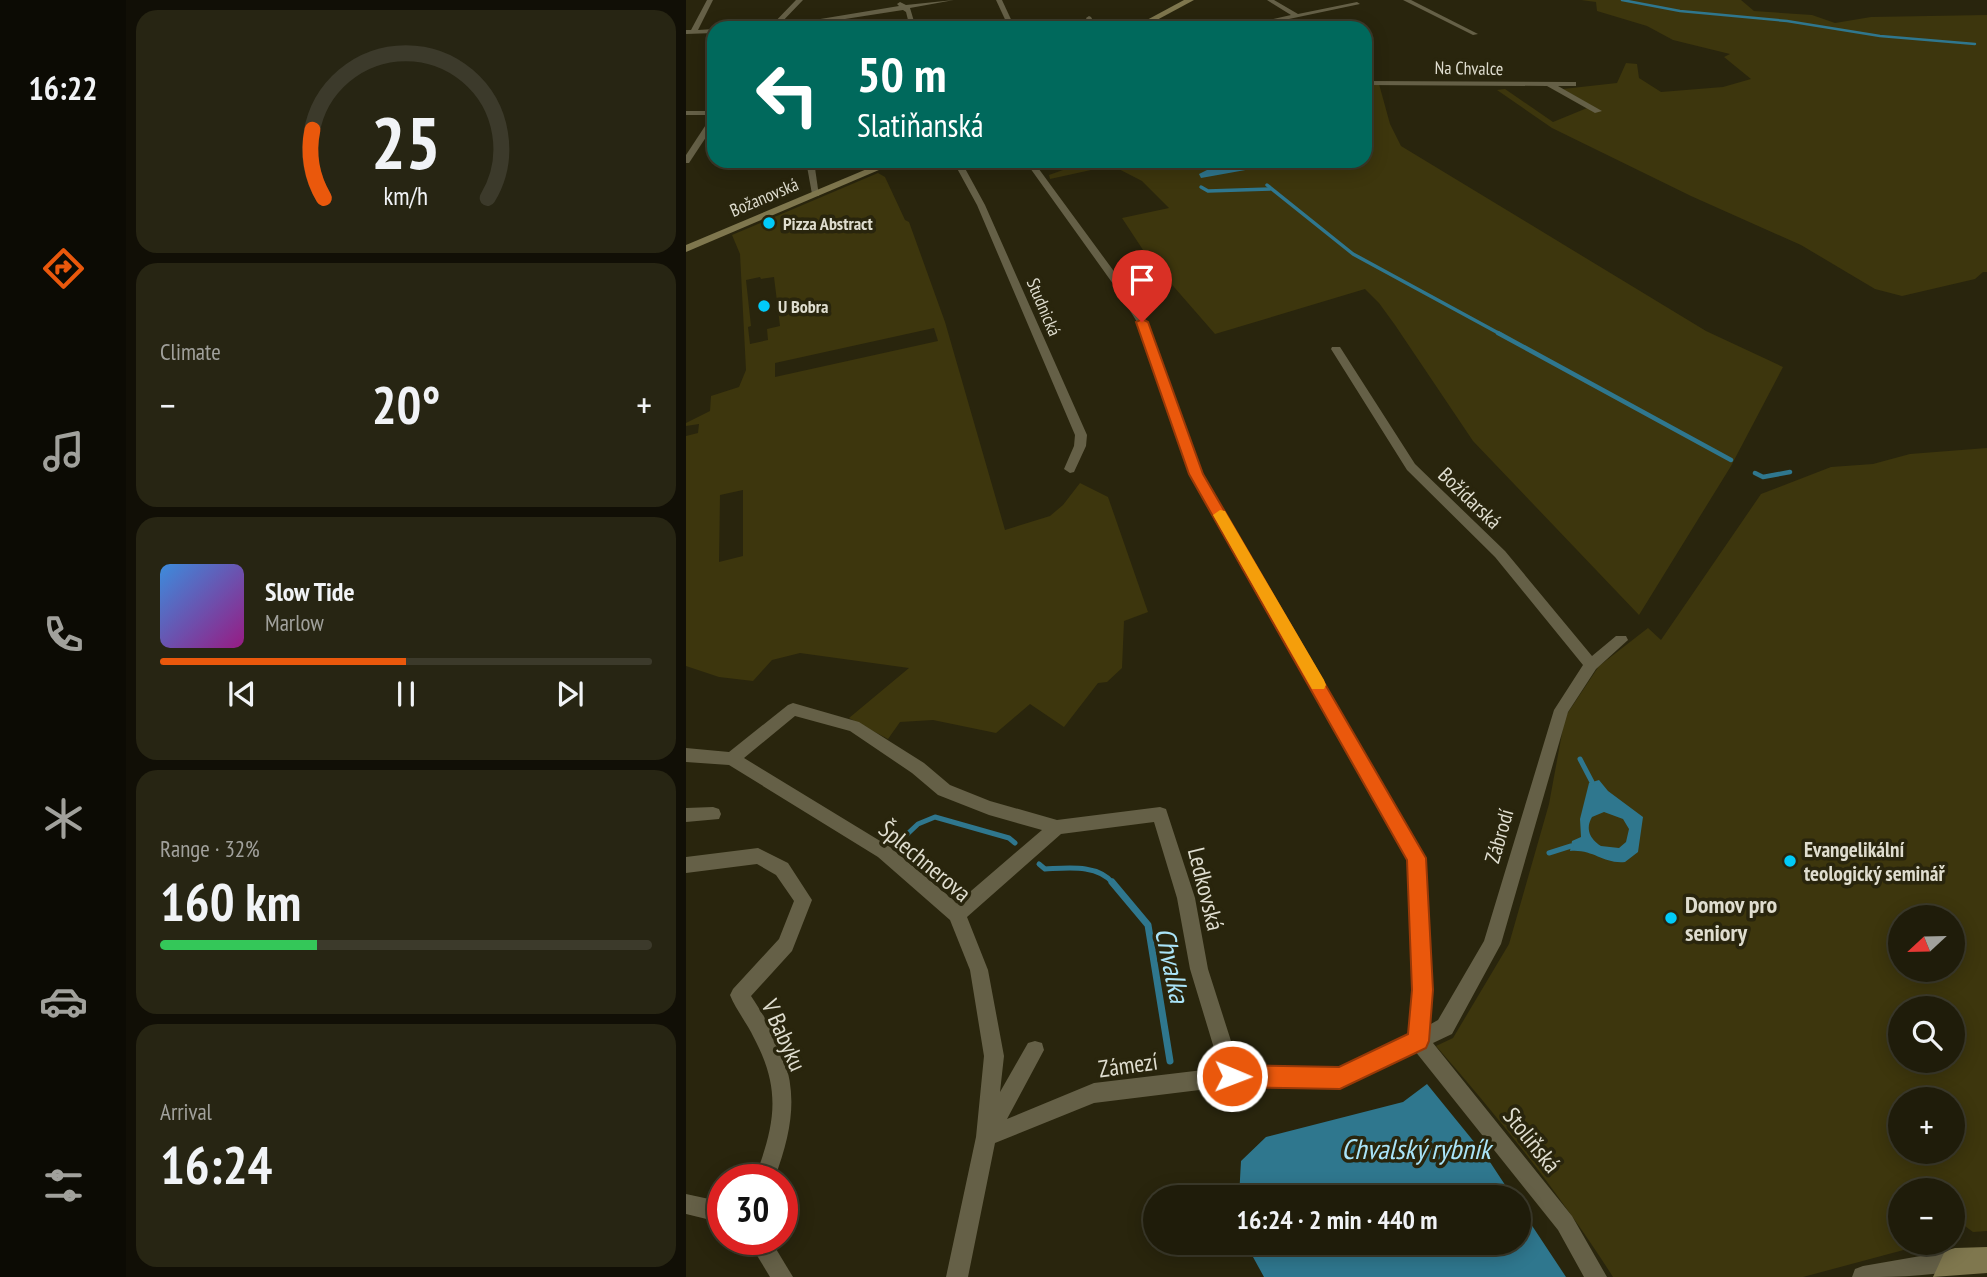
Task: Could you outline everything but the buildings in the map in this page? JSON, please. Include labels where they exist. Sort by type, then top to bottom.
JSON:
[{"type":"street","points":[[689,32],[710,0]]},
{"type":"street","points":[[780,21],[800,0]]},
{"type":"street","points":[[893,0],[906,7],[911,21]]},
{"type":"street","points":[[821,21],[951,0]]},
{"type":"street","points":[[999,0],[1009,21]]},
{"type":"street","points":[[1150,21],[1190,0]]},
{"type":"street","points":[[1270,0],[1297,16]]},
{"type":"street","points":[[1406,0],[1475,34]]},
{"type":"street","points":[[1272,21],[1357,4]]},
{"type":"street","points":[[689,32],[707,31]]},
{"type":"street","name":"Na Chvalce","points":[[1372,83],[1573,84]]},
{"type":"street","points":[[1549,84],[1598,111]]},
{"type":"street","points":[[686,113],[707,113]]},
{"type":"street","points":[[686,159],[707,129]]},
{"type":"street","points":[[811,168],[816,194]]},
{"type":"street","name":"Božanovská","points":[[686,249],[878,168]]},
{"type":"street","name":"Studnická","points":[[961,168],[981,205],[1081,435],[1080,446],[1070,469]]},
{"type":"street","points":[[1034,168],[1121,287],[1142,322],[1196,474],[1416,858],[1422,990],[1419,1041]]},
{"type":"street","name":"Božídarská","points":[[1336,349],[1411,467],[1500,554],[1591,665]]},
{"type":"street","name":"Zábrodí","points":[[1419,1041],[1445,1027],[1492,944],[1561,710],[1591,665],[1620,640]]},
{"type":"street","name":"Ledkovská","points":[[732,759],[793,709],[854,726],[918,768],[944,790],[989,808],[1058,827],[1160,814],[1186,898],[1199,969],[1232,1076]]},
{"type":"street","name":"Šplechnerova","points":[[686,755],[732,759],[884,852],[957,914],[979,970],[994,1056],[986,1137],[957,1277]]},
{"type":"street","points":[[686,816],[713,814]]},
{"type":"street","points":[[957,914],[1058,827]]},
{"type":"street","name":"V Babyku","points":[[686,865],[758,856],[782,869],[803,900],[786,945],[739,995],[754,1015],[782,1085],[776,1150],[770,1164]]},
{"type":"street","name":"Zámezí","points":[[986,1137],[1094,1093],[1232,1076],[1340,1078],[1419,1041]]},
{"type":"street","name":"Stoliňská","points":[[1419,1041],[1565,1223],[1596,1277]]},
{"type":"street","points":[[986,1137],[1035,1049]]},
{"type":"street","points":[[686,1204],[707,1209]]},
{"type":"street","points":[[768,1255],[782,1277]]},
{"type":"street","points":[[1863,1277],[1951,1269],[1987,1260]]},
{"type":"shaded area","points":[[1581,0],[1741,0],[1754,11],[1812,15],[1835,23],[1871,17],[1987,15],[1987,272],[1975,279],[1902,296],[1875,289],[1801,245],[1691,196],[1552,128],[1497,90],[1505,89],[1553,122],[1592,106],[1563,89],[1617,83],[1626,63],[1637,64],[1639,78],[1661,92],[1723,87],[1751,79],[1724,57],[1730,54],[1673,40],[1647,26],[1597,11],[1596,2]]},
{"type":"shaded area","points":[[1372,84],[1379,84],[1390,124],[1401,146],[1706,331],[1783,367],[1731,466],[1639,615],[1473,441],[1395,325],[1365,289],[1215,334],[1147,256],[1122,218],[1169,208],[1142,181],[1117,168],[1372,168]]},
{"type":"shaded area","points":[[1068,168],[1097,168],[1050,179],[1049,175]]},
{"type":"shaded area","points":[[878,173],[885,177],[905,220],[909,222],[945,322],[1005,530],[1050,516],[1063,505],[1080,483],[1108,497],[1148,612],[1124,621],[1122,668],[1107,682],[1098,683],[1064,727],[1030,704],[996,733],[933,720],[900,722],[888,739],[849,718],[909,668],[800,653],[772,660],[753,681],[719,677],[686,666],[686,436],[698,433],[699,424],[686,426],[686,423],[710,411],[711,396],[739,387],[746,370],[740,254],[732,235]],"holes":[[[774,277],[780,326],[767,329],[768,340],[750,344],[748,327],[751,326],[746,280]],[[934,328],[938,341],[775,377],[775,363]],[[743,490],[743,556],[719,562],[720,495]]]},
{"type":"shaded area","points":[[1987,448],[1987,1231],[1973,1232],[1965,1226],[1965,1178],[1888,1178],[1888,1254],[1803,1277],[1613,1277],[1529,1158],[1436,1046],[1453,1038],[1509,944],[1549,804],[1565,717],[1599,666],[1648,628],[1661,640],[1761,494],[1831,467],[1873,464],[1910,454]]},
{"type":"water","points":[[1205,168],[1257,168],[1201,178],[1199,174],[1207,170]]},
{"type":"water","points":[[1599,780],[1608,791],[1643,817],[1638,852],[1625,862],[1570,851],[1572,841],[1581,837],[1580,819],[1589,783]],"holes":[[[1604,812],[1623,819],[1629,829],[1626,842],[1619,848],[1601,846],[1591,837],[1589,826],[1592,817]]]},
{"type":"water","name":"Chvalský rybník","points":[[1427,1084],[1488,1159],[1505,1185],[1240,1185],[1241,1161],[1266,1137],[1403,1102]]},
{"type":"water","name":"Chvalský rybník","points":[[1531,1224],[1566,1277],[1264,1277],[1253,1257],[1531,1255]]},
{"type":"waterway","points":[[1622,0],[1680,11],[1787,21],[1880,36],[1975,44]]},
{"type":"waterway","points":[[1267,185],[1353,254],[1502,335]]},
{"type":"waterway","points":[[1201,187],[1208,191],[1270,189]]},
{"type":"waterway","points":[[1498,333],[1731,460]]},
{"type":"waterway","name":"Chvalka","points":[[1755,473],[1763,477],[1790,472]]},
{"type":"waterway","points":[[1580,759],[1592,782]]},
{"type":"waterway","name":"Chvalka","points":[[901,840],[918,824],[935,817],[1009,838],[1015,843]]},
{"type":"waterway","points":[[1549,853],[1571,846]]},
{"type":"waterway","name":"Chvalka","points":[[1039,864],[1045,869],[1091,870],[1112,883]]},
{"type":"waterway","name":"Chvalka","points":[[1112,883],[1148,925],[1170,1061]]},
{"type":"slow traffic","points":[[1220,515],[1318,685]]},
{"type":"place","name":"Pizza Abstract","points":[[769,223]]},
{"type":"place","name":"U Bobra","points":[[764,306]]},
{"type":"place","name":"Evangelikální teologický seminář","points":[[1790,861]]},
{"type":"place","name":"Domov pro seniory","points":[[1671,918]]},
{"type":"route","points":[[1142,322],[1196,474],[1301,653],[1416,858],[1422,990],[1419,1041],[1340,1078],[1232,1076]]}]
